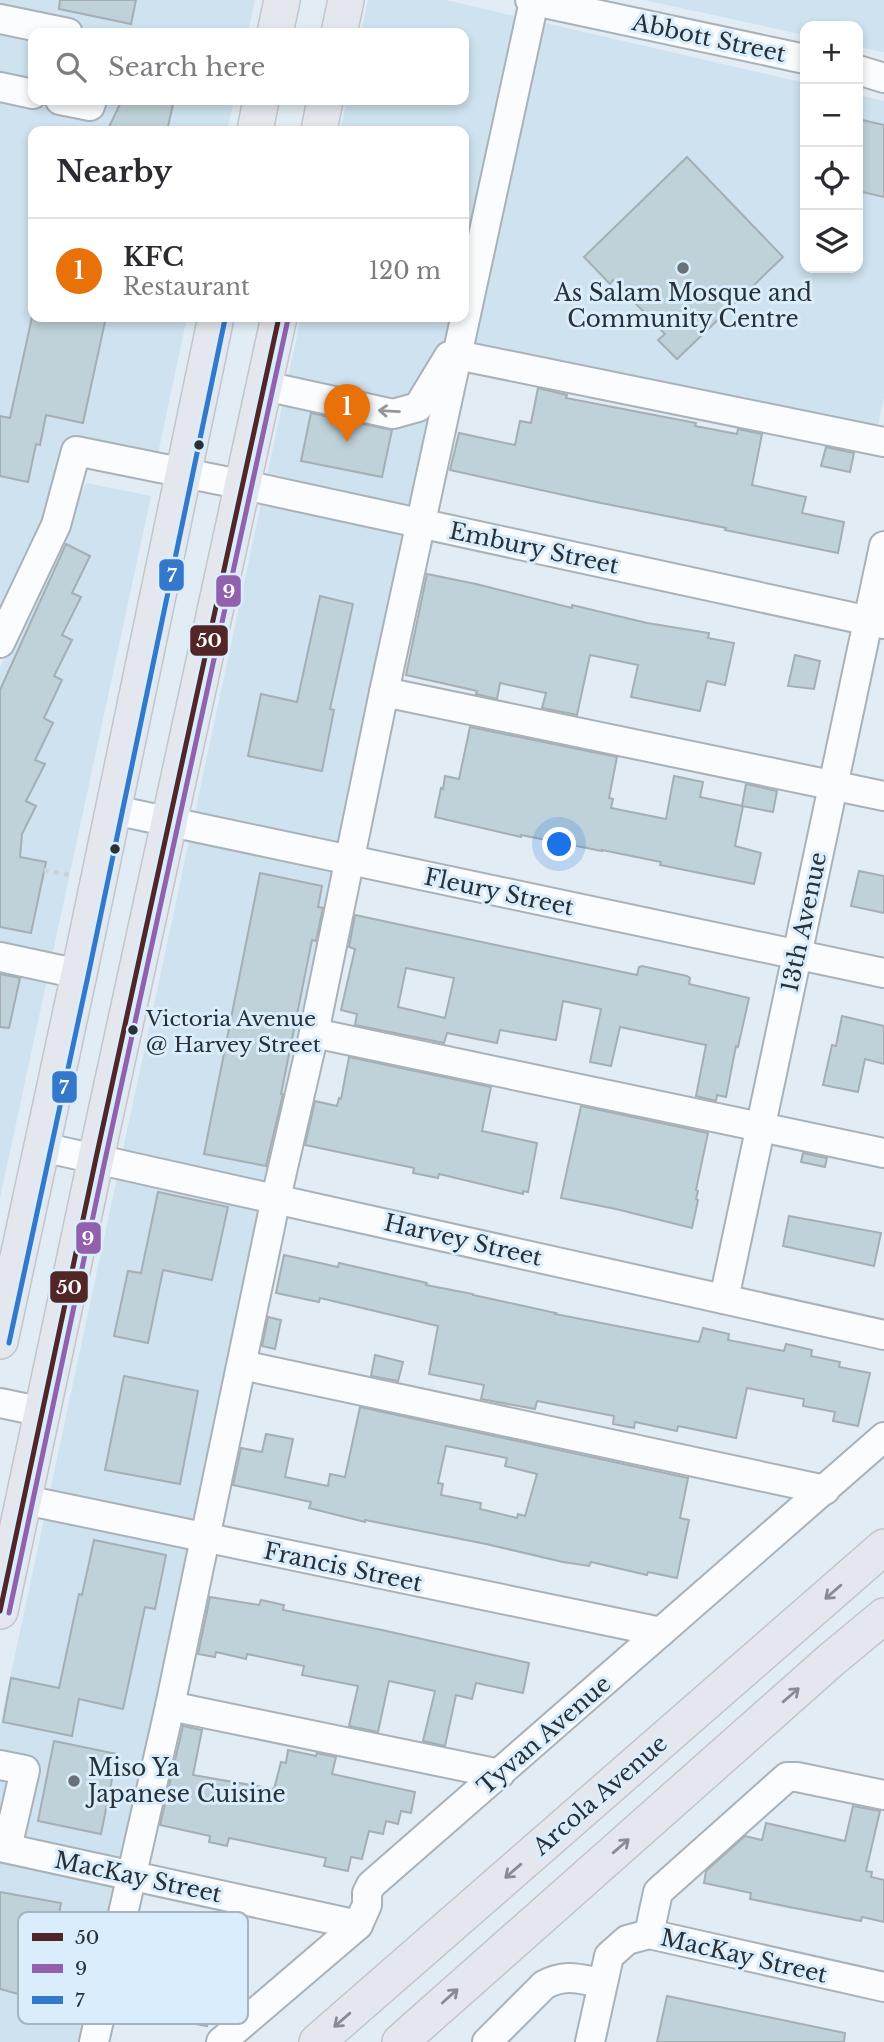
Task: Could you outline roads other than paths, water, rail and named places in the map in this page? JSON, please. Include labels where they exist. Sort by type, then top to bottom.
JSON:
[{"type":"main road","points":[[276,28],[282,0]]},
{"type":"main road","points":[[340,28],[346,0]]},
{"type":"main road","points":[[256,126],[260,105]]},
{"type":"main road","points":[[320,126],[324,105]]},
{"type":"main road","points":[[0,1341],[215,322]]},
{"type":"main road","points":[[0,1611],[278,322]]},
{"type":"main road","name":"Arcola Avenue","points":[[317,2042],[884,1547]]},
{"type":"main road","points":[[400,2042],[884,1616]]},
{"type":"street","name":"Abbott Street","points":[[532,0],[800,58]]},
{"type":"street","points":[[469,286],[532,0]]},
{"type":"street","points":[[0,19],[44,28]]},
{"type":"street","points":[[863,72],[884,78]]},
{"type":"street","points":[[0,88],[28,93]]},
{"type":"street","points":[[125,1912],[276,1198],[351,861],[461,322]]},
{"type":"street","points":[[265,386],[393,414],[418,407],[454,354]]},
{"type":"street","points":[[454,354],[884,442]]},
{"type":"street","name":"Embury Street","points":[[0,643],[56,525],[76,451],[876,622]]},
{"type":"street","name":"13th Avenue","points":[[724,1299],[833,785],[876,622],[884,546]]},
{"type":"street","points":[[384,691],[884,796]]},
{"type":"street","name":"Fleury Street","points":[[114,810],[884,973]]},
{"type":"street","points":[[0,957],[79,974]]},
{"type":"street","points":[[314,1033],[884,1153]]},
{"type":"street","name":"Harvey Street","points":[[42,1147],[884,1335]]},
{"type":"street","points":[[242,1365],[825,1490]]},
{"type":"street","points":[[0,1403],[43,1412]]},
{"type":"street","name":"Tyvan Avenue","points":[[358,1925],[367,1905],[367,1893],[371,1885],[884,1437]]},
{"type":"street","name":"Francis Street","points":[[25,1500],[661,1632]]},
{"type":"street","points":[[170,1706],[500,1774]]},
{"type":"street","points":[[0,1765],[25,1770],[4,1848]]},
{"type":"street","points":[[649,1934],[659,1892],[787,1777],[884,1795]]},
{"type":"street","name":"MacKay Street","points":[[4,1848],[358,1925]]},
{"type":"street","points":[[248,2019],[358,1925]]},
{"type":"street","name":"MacKay Street","points":[[602,1983],[609,1956],[627,1940],[649,1934],[884,1987]]},
{"type":"street","points":[[487,2042],[544,1985],[555,1978],[567,1977],[602,1983],[590,2042]]},
{"type":"street","points":[[94,2042],[98,2024]]},
{"type":"street","points":[[221,2042],[242,2024]]},
{"type":"place","name":"As Salam Mosque and Community Centre","points":[[683,268]]},
{"type":"place","name":"KFC","points":[[347,442]]},
{"type":"place","name":"Victoria Avenue @ Harvey Street","points":[[133,1030]]},
{"type":"place","name":"Miso Ya Japanese Cuisine","points":[[74,1781]]}]
